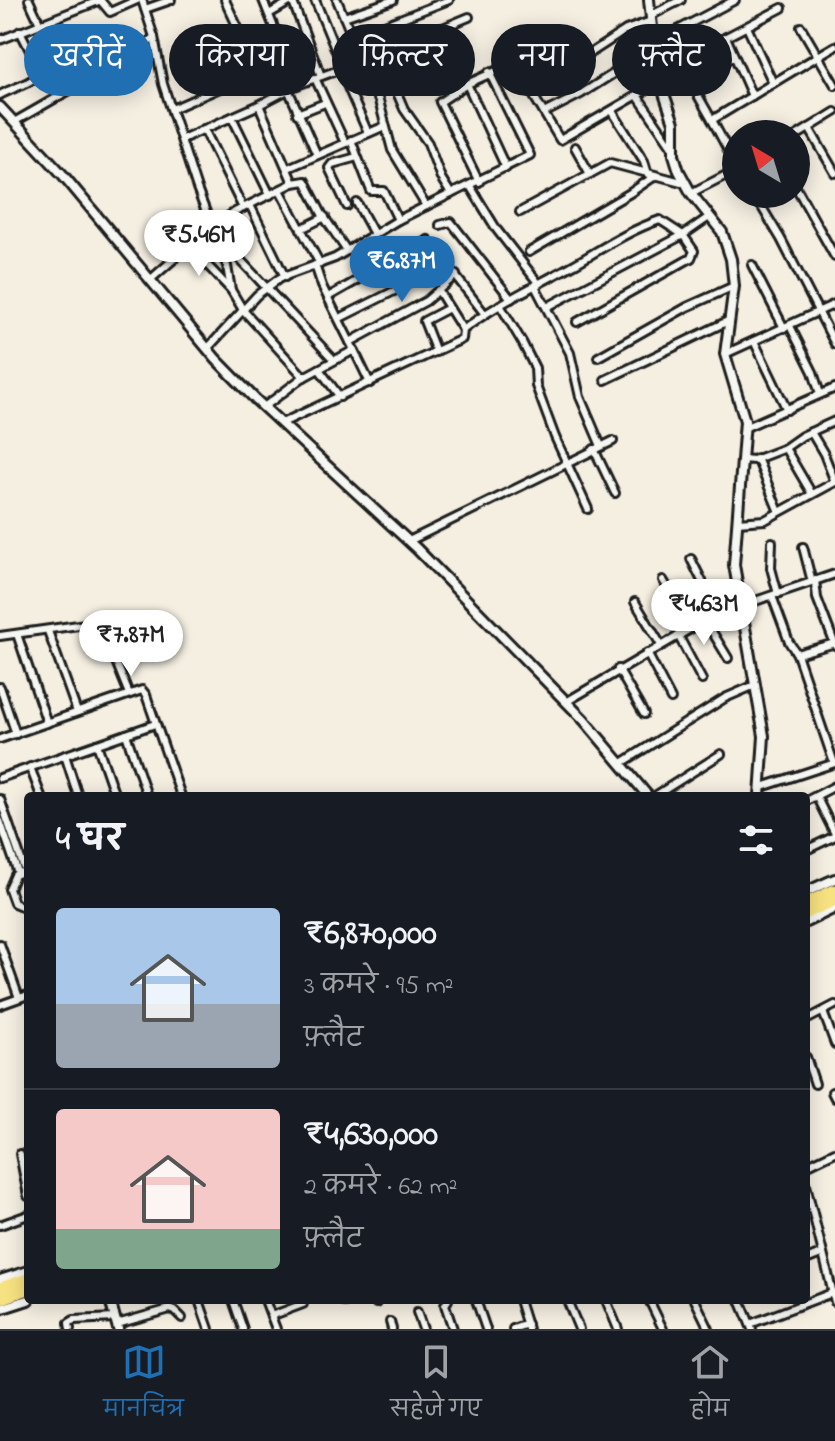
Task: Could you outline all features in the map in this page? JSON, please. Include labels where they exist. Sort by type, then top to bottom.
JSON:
[{"type":"highway","points":[[810,901],[835,890]]},
{"type":"highway","points":[[810,911],[835,900]]},
{"type":"highway","points":[[0,1288],[24,1280]]},
{"type":"highway","points":[[0,1299],[24,1290]]},
{"type":"street","points":[[29,0],[40,24],[100,0],[110,12],[139,0],[154,37],[163,84],[197,189],[227,266],[231,290]]},
{"type":"street","points":[[145,9],[171,0]]},
{"type":"street","points":[[225,0],[236,24]]},
{"type":"street","points":[[263,0],[273,24]]},
{"type":"street","points":[[269,14],[292,0],[325,103],[357,157],[371,191],[384,191],[398,220]]},
{"type":"street","points":[[315,0],[332,44]]},
{"type":"street","points":[[337,0],[347,24]]},
{"type":"street","points":[[344,17],[393,0]]},
{"type":"street","points":[[387,24],[449,0]]},
{"type":"street","points":[[649,0],[651,24]]},
{"type":"street","points":[[596,50],[681,0]]},
{"type":"street","points":[[689,24],[735,0]]},
{"type":"street","points":[[732,34],[782,8]]},
{"type":"street","points":[[452,24],[469,17]]},
{"type":"street","points":[[747,27],[773,83]]},
{"type":"street","points":[[801,27],[835,85]]},
{"type":"street","points":[[0,39],[24,30]]},
{"type":"street","points":[[0,95],[34,80],[41,72],[20,31]]},
{"type":"street","points":[[14,122],[140,50],[154,37]]},
{"type":"street","points":[[712,120],[835,46]]},
{"type":"street","points":[[732,51],[752,96]]},
{"type":"street","points":[[318,77],[332,72]]},
{"type":"street","points":[[207,349],[243,310],[267,288],[285,277],[347,251],[398,220],[530,155],[489,72],[475,80]]},
{"type":"street","points":[[544,113],[612,74]]},
{"type":"street","points":[[172,109],[202,96]]},
{"type":"street","points":[[182,139],[275,96]]},
{"type":"street","points":[[291,96],[317,155]]},
{"type":"street","points":[[353,96],[368,133]]},
{"type":"street","points":[[377,96],[392,150],[426,206]]},
{"type":"street","points":[[398,96],[428,143],[441,178],[451,194]]},
{"type":"street","points":[[449,96],[440,102],[479,182]]},
{"type":"street","points":[[473,96],[506,168]]},
{"type":"street","points":[[534,96],[560,140],[635,96]]},
{"type":"street","points":[[638,96],[674,149]]},
{"type":"street","points":[[665,96],[674,123],[674,149],[679,171],[691,193],[722,232],[731,259],[734,286],[725,354],[745,421],[734,565],[764,736],[761,792],[834,763],[775,595],[771,568],[772,542]]},
{"type":"street","points":[[698,96],[722,140]]},
{"type":"street","points":[[297,114],[325,103]]},
{"type":"street","points":[[259,105],[293,183]]},
{"type":"street","points":[[0,107],[63,175],[207,349],[264,407],[409,541],[566,702],[645,792]]},
{"type":"street","points":[[612,111],[652,175]]},
{"type":"street","points":[[810,127],[835,113]]},
{"type":"street","points":[[232,117],[270,195]]},
{"type":"street","points":[[288,168],[385,126]]},
{"type":"street","points":[[204,129],[285,277]]},
{"type":"street","points":[[810,130],[835,173]]},
{"type":"street","points":[[575,147],[590,174]]},
{"type":"street","points":[[347,206],[329,168],[332,164],[357,157]]},
{"type":"street","points":[[520,212],[614,163],[685,183]]},
{"type":"street","points":[[529,252],[630,193],[652,175]]},
{"type":"street","points":[[691,193],[722,175]]},
{"type":"street","points":[[150,280],[189,246],[247,206],[303,179],[347,251]]},
{"type":"street","points":[[470,186],[537,285],[570,353],[580,397],[615,493]]},
{"type":"street","points":[[280,190],[301,229],[328,297],[370,383]]},
{"type":"street","points":[[357,203],[374,234]]},
{"type":"street","points":[[762,208],[820,311],[835,344]]},
{"type":"street","points":[[808,208],[835,257]]},
{"type":"street","points":[[301,229],[325,217]]},
{"type":"street","points":[[547,307],[683,235],[709,217]]},
{"type":"street","points":[[463,330],[484,313],[644,225],[660,220],[683,235],[694,251],[691,258],[577,322]]},
{"type":"street","points":[[440,225],[451,222],[511,299]]},
{"type":"street","points":[[214,230],[334,360]]},
{"type":"street","points":[[328,297],[425,241],[431,242],[484,313]]},
{"type":"street","points":[[189,246],[231,290],[243,310],[304,377]]},
{"type":"street","points":[[340,318],[404,286],[441,256]]},
{"type":"street","points":[[752,265],[813,372],[820,394]]},
{"type":"street","points":[[350,342],[415,308],[456,275]]},
{"type":"street","points":[[598,357],[687,307],[734,286]]},
{"type":"street","points":[[282,423],[462,339],[463,330],[438,290]]},
{"type":"street","points":[[725,354],[835,304]]},
{"type":"street","points":[[500,305],[537,373],[536,386],[588,509]]},
{"type":"street","points":[[436,352],[424,321],[449,308]]},
{"type":"street","points":[[605,380],[730,320]]},
{"type":"street","points":[[754,341],[787,410]]},
{"type":"street","points":[[264,407],[304,377],[354,350]]},
{"type":"street","points":[[319,369],[340,397]]},
{"type":"street","points":[[744,428],[835,388]]},
{"type":"street","points":[[742,459],[757,458],[785,448],[835,421]]},
{"type":"street","points":[[737,522],[765,520],[835,482],[811,432]]},
{"type":"street","points":[[409,541],[613,441]]},
{"type":"street","points":[[785,448],[812,494]]},
{"type":"street","points":[[757,458],[779,512]]},
{"type":"street","points":[[797,654],[835,644],[817,598],[803,547]]},
{"type":"street","points":[[691,559],[718,613]]},
{"type":"street","points":[[566,702],[718,613],[835,574]]},
{"type":"street","points":[[663,580],[691,628]]},
{"type":"street","points":[[635,602],[661,645]]},
{"type":"street","points":[[705,620],[728,658]]},
{"type":"street","points":[[0,636],[100,622],[129,694]]},
{"type":"street","points":[[48,631],[77,712]]},
{"type":"street","points":[[17,634],[47,723]]},
{"type":"street","points":[[678,635],[702,680]]},
{"type":"street","points":[[647,653],[671,699]]},
{"type":"street","points":[[618,669],[644,714]]},
{"type":"street","points":[[622,763],[725,698],[755,685]]},
{"type":"street","points":[[0,687],[16,734]]},
{"type":"street","points":[[0,739],[144,691],[180,792]]},
{"type":"street","points":[[0,778],[155,724]]},
{"type":"street","points":[[126,734],[146,792]]},
{"type":"street","points":[[97,744],[114,792]]},
{"type":"street","points":[[661,792],[721,754]]},
{"type":"street","points":[[65,755],[77,792]]},
{"type":"street","points":[[30,767],[39,792]]},
{"type":"street","points":[[810,799],[835,786]]},
{"type":"street","points":[[810,848],[835,835],[816,796]]},
{"type":"street","points":[[0,799],[24,871]]},
{"type":"street","points":[[0,821],[24,871]]},
{"type":"street","points":[[24,871],[11,882],[10,897],[17,906],[24,908]]},
{"type":"street","points":[[810,890],[835,879]]},
{"type":"street","points":[[0,900],[10,897]]},
{"type":"street","points":[[810,920],[835,908]]},
{"type":"street","points":[[0,944],[19,998]]},
{"type":"street","points":[[0,1005],[24,996]]},
{"type":"street","points":[[810,1018],[835,1005]]},
{"type":"street","points":[[823,1012],[835,1044]]},
{"type":"street","points":[[810,1069],[815,1084]]},
{"type":"street","points":[[810,1164],[835,1152]]},
{"type":"street","points":[[20,1154],[24,1175]]},
{"type":"street","points":[[0,1225],[24,1216]]},
{"type":"street","points":[[810,1220],[835,1302]]},
{"type":"street","points":[[810,1258],[821,1254]]},
{"type":"street","points":[[0,1280],[24,1272]]},
{"type":"street","points":[[810,1302],[832,1293]]},
{"type":"street","points":[[0,1309],[24,1301]]},
{"type":"street","points":[[111,1304],[117,1324]]},
{"type":"street","points":[[200,1304],[209,1329]]},
{"type":"street","points":[[234,1304],[243,1329]]},
{"type":"street","points":[[266,1304],[273,1323],[303,1304]]},
{"type":"street","points":[[446,1304],[453,1329]]},
{"type":"street","points":[[477,1304],[486,1329]]},
{"type":"street","points":[[513,1329],[528,1327],[520,1304]]},
{"type":"street","points":[[569,1304],[579,1329]]},
{"type":"street","points":[[608,1304],[618,1329]]},
{"type":"street","points":[[651,1304],[663,1329]]},
{"type":"street","points":[[697,1304],[709,1329]]},
{"type":"street","points":[[742,1304],[751,1327],[806,1304]]},
{"type":"street","points":[[70,1329],[69,1323],[74,1320],[117,1324],[170,1309],[182,1318]]},
{"type":"street","points":[[417,1312],[423,1329]]}]
